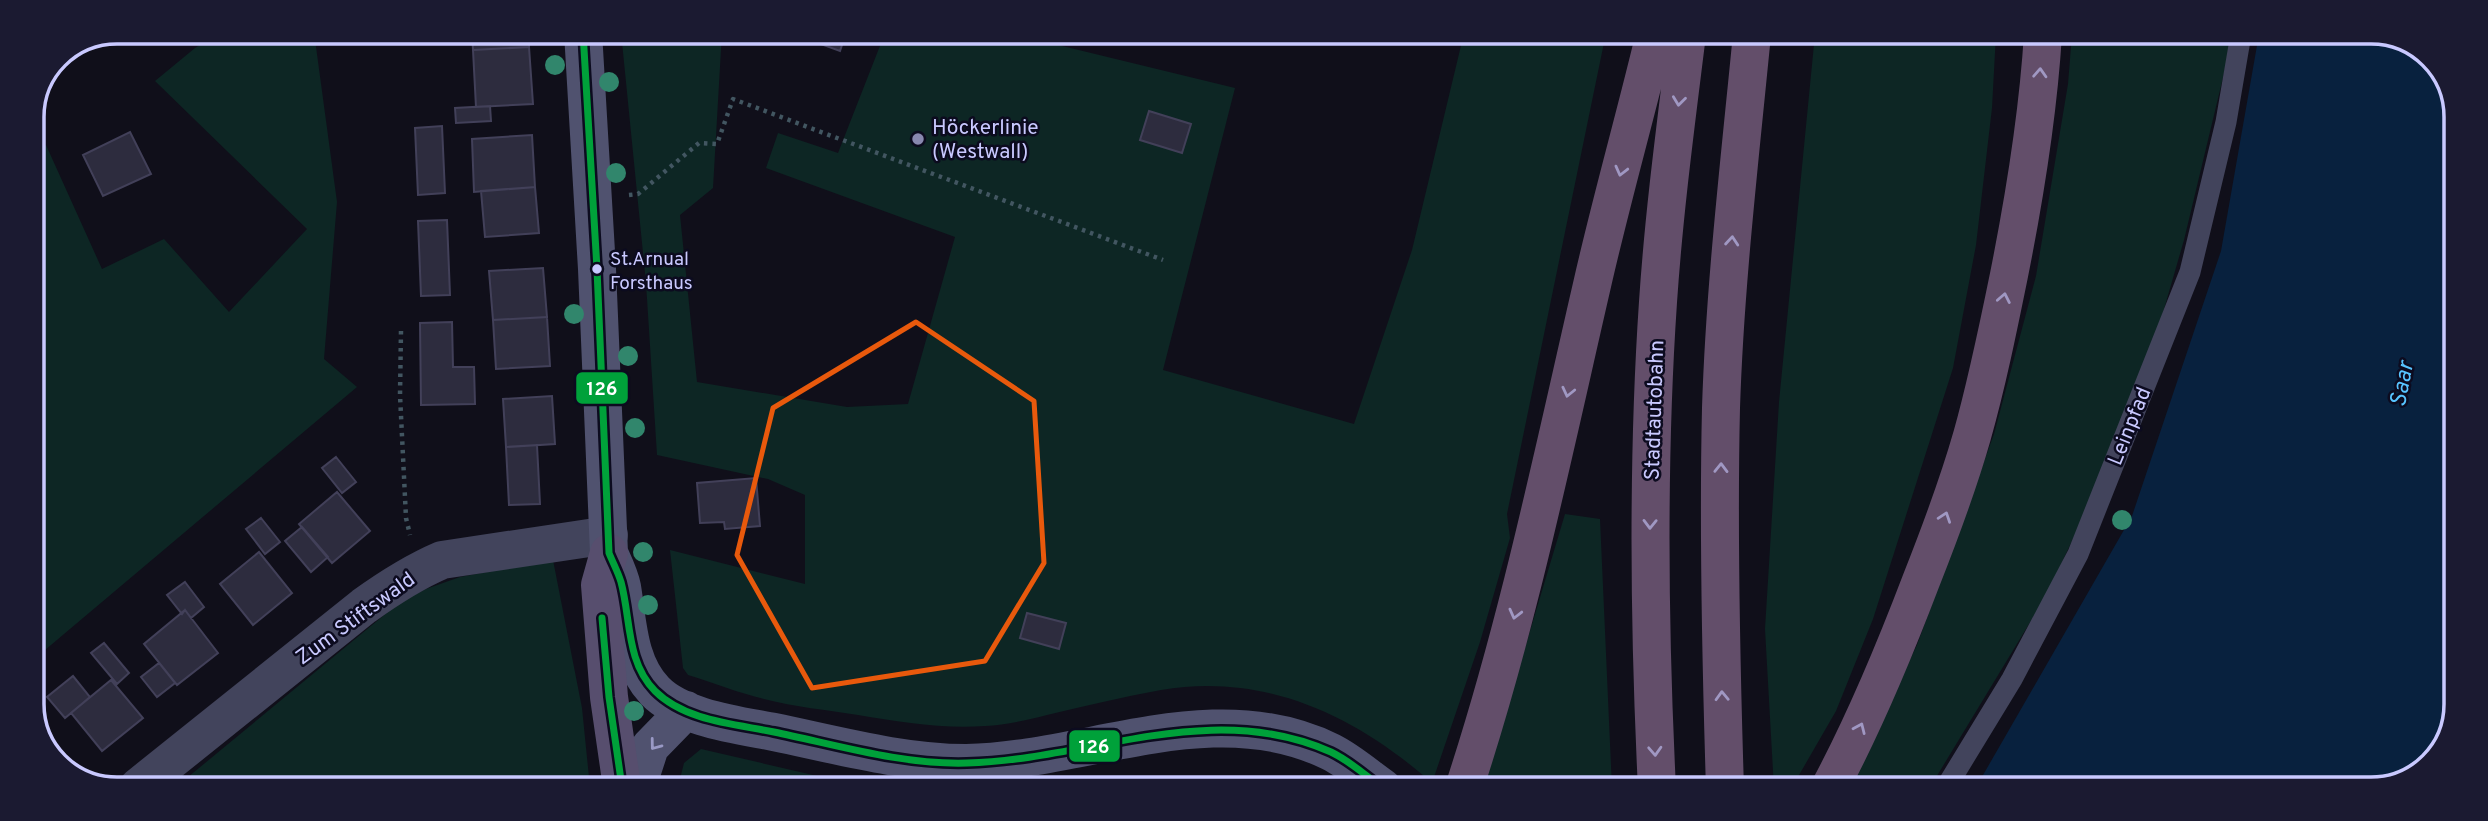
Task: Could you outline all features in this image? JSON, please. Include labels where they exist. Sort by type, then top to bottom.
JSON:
[{"type":"highway","points":[[1467,777],[1506,648],[1592,283],[1652,44]]},
{"type":"highway","name":"Stadtautobahn","points":[[1656,777],[1650,654],[1653,408],[1658,301],[1686,44]]},
{"type":"highway","points":[[1725,777],[1720,566],[1721,407],[1726,312],[1751,44]]},
{"type":"highway","points":[[1835,777],[1856,738],[1896,647],[1972,436],[2021,217],[2039,94],[2042,44]]},
{"type":"main road","points":[[609,544],[600,585],[609,697],[621,777]]},
{"type":"street","points":[[584,44],[609,544],[621,584],[629,641],[640,669],[655,691],[687,710],[743,726],[921,760],[967,763],[1046,754],[1153,734],[1208,729],[1257,730],[1295,738],[1331,752],[1367,777]]},
{"type":"street","name":"Zum Stiftswald","points":[[149,777],[364,606],[426,567],[451,559],[609,544]]},
{"type":"street","points":[[640,777],[650,747],[687,710]]},
{"type":"lane","name":"Leinpfad","points":[[1952,777],[2012,679],[2078,554],[2190,272],[2225,122],[2239,44]]},
{"type":"path","points":[[593,200],[638,194],[699,143],[717,144],[733,99],[1163,260]]},
{"type":"path","points":[[401,331],[400,396],[406,518],[409,533],[426,567]]},
{"type":"highlighted area","points":[[916,322],[1034,401],[1044,563],[985,661],[812,688],[737,555],[773,408]]},
{"type":"green space","points":[[202,44],[316,44],[337,202],[324,359],[357,387],[44,651],[44,146],[46,145],[102,269],[164,239],[229,312],[307,229],[155,81]]},
{"type":"green space","points":[[622,44],[721,44],[713,188],[680,215],[697,382],[847,407],[908,404],[955,237],[766,168],[778,133],[838,153],[881,44],[1054,44],[1235,88],[1163,370],[1354,424],[1412,250],[1461,44],[1604,44],[1507,514],[1510,538],[1480,642],[1434,777],[1425,777],[1403,759],[1340,719],[1272,694],[1237,688],[1199,686],[1161,690],[1032,719],[985,726],[953,727],[787,704],[745,694],[688,675],[683,668],[670,550],[805,584],[805,495],[768,479],[657,455],[646,283]]},
{"type":"green space","points":[[1814,44],[1995,44],[1992,108],[1976,245],[1953,368],[1873,619],[1836,711],[1798,777],[1773,777],[1765,629],[1779,402]]},
{"type":"green space","points":[[2071,44],[2229,44],[2184,240],[2149,361],[2104,473],[2046,596],[1936,777],[1853,777],[1917,645],[1994,434],[2036,276],[2068,84]]},
{"type":"green space","points":[[1565,514],[1600,519],[1612,777],[1486,777]]},
{"type":"green space","points":[[553,560],[582,708],[589,777],[188,777],[400,602],[460,577]]},
{"type":"green space","points":[[701,749],[822,777],[680,777],[684,763]]},
{"type":"water","name":"Saar","points":[[2257,44],[2380,44],[2412,56],[2429,72],[2439,89],[2444,112],[2444,713],[2437,736],[2416,762],[2380,777],[1982,777],[2132,516],[2221,251]]},
{"type":"building","points":[[473,44],[529,44],[529,47],[473,50]]},
{"type":"building","points":[[821,44],[842,44],[840,51]]},
{"type":"building","points":[[529,47],[533,104],[476,107],[473,50]]},
{"type":"building","points":[[490,106],[491,121],[456,123],[455,108]]},
{"type":"building","points":[[1149,111],[1191,124],[1182,153],[1140,140]]},
{"type":"building","points":[[442,126],[445,193],[418,195],[415,128]]},
{"type":"building","points":[[130,132],[151,174],[103,196],[83,155]]},
{"type":"building","points":[[532,135],[535,187],[474,192],[472,139]]},
{"type":"building","points":[[535,187],[539,233],[485,237],[481,191]]},
{"type":"building","points":[[447,220],[450,295],[421,296],[418,221]]},
{"type":"building","points":[[543,268],[547,317],[493,320],[489,271]]},
{"type":"building","points":[[547,317],[550,366],[496,369],[493,320]]},
{"type":"building","points":[[452,322],[453,367],[474,367],[475,404],[421,405],[420,323]]},
{"type":"building","points":[[552,396],[555,444],[506,447],[503,399]]},
{"type":"building","points":[[537,445],[540,504],[509,505],[506,447]]},
{"type":"building","points":[[336,457],[356,482],[342,493],[322,468]]},
{"type":"building","points":[[756,478],[760,526],[725,529],[724,522],[700,523],[697,483]]},
{"type":"building","points":[[337,492],[370,531],[332,563],[299,524]]},
{"type":"building","points":[[261,518],[280,542],[265,554],[246,529]]},
{"type":"building","points":[[302,527],[328,557],[311,572],[285,541]]},
{"type":"building","points":[[259,552],[292,593],[253,625],[220,584]]},
{"type":"building","points":[[185,582],[204,607],[191,618],[185,610],[182,614],[167,595]]},
{"type":"building","points":[[185,610],[218,653],[177,685],[144,644]]},
{"type":"building","points":[[1027,613],[1066,623],[1059,649],[1020,638]]},
{"type":"building","points":[[104,643],[129,673],[117,684],[91,653]]},
{"type":"building","points":[[159,663],[175,683],[157,697],[141,677]]},
{"type":"building","points":[[73,676],[90,697],[65,718],[47,697]]},
{"type":"building","points":[[111,680],[143,718],[102,751],[71,713]]},
{"type":"transit line","name":"126","points":[[584,44],[597,269],[609,553],[621,582],[634,654],[646,680],[655,691],[681,709],[711,720],[918,761],[967,763],[1013,759],[1150,736],[1195,731],[1240,731],[1286,737],[1331,752],[1368,777]]},
{"type":"transit line","name":"126","points":[[602,618],[609,697],[621,777]]},
{"type":"place","name":"Höckerlinie (Westwall)","points":[[918,139]]},
{"type":"place","name":"St.Arnual Forsthaus","points":[[597,269]]}]
